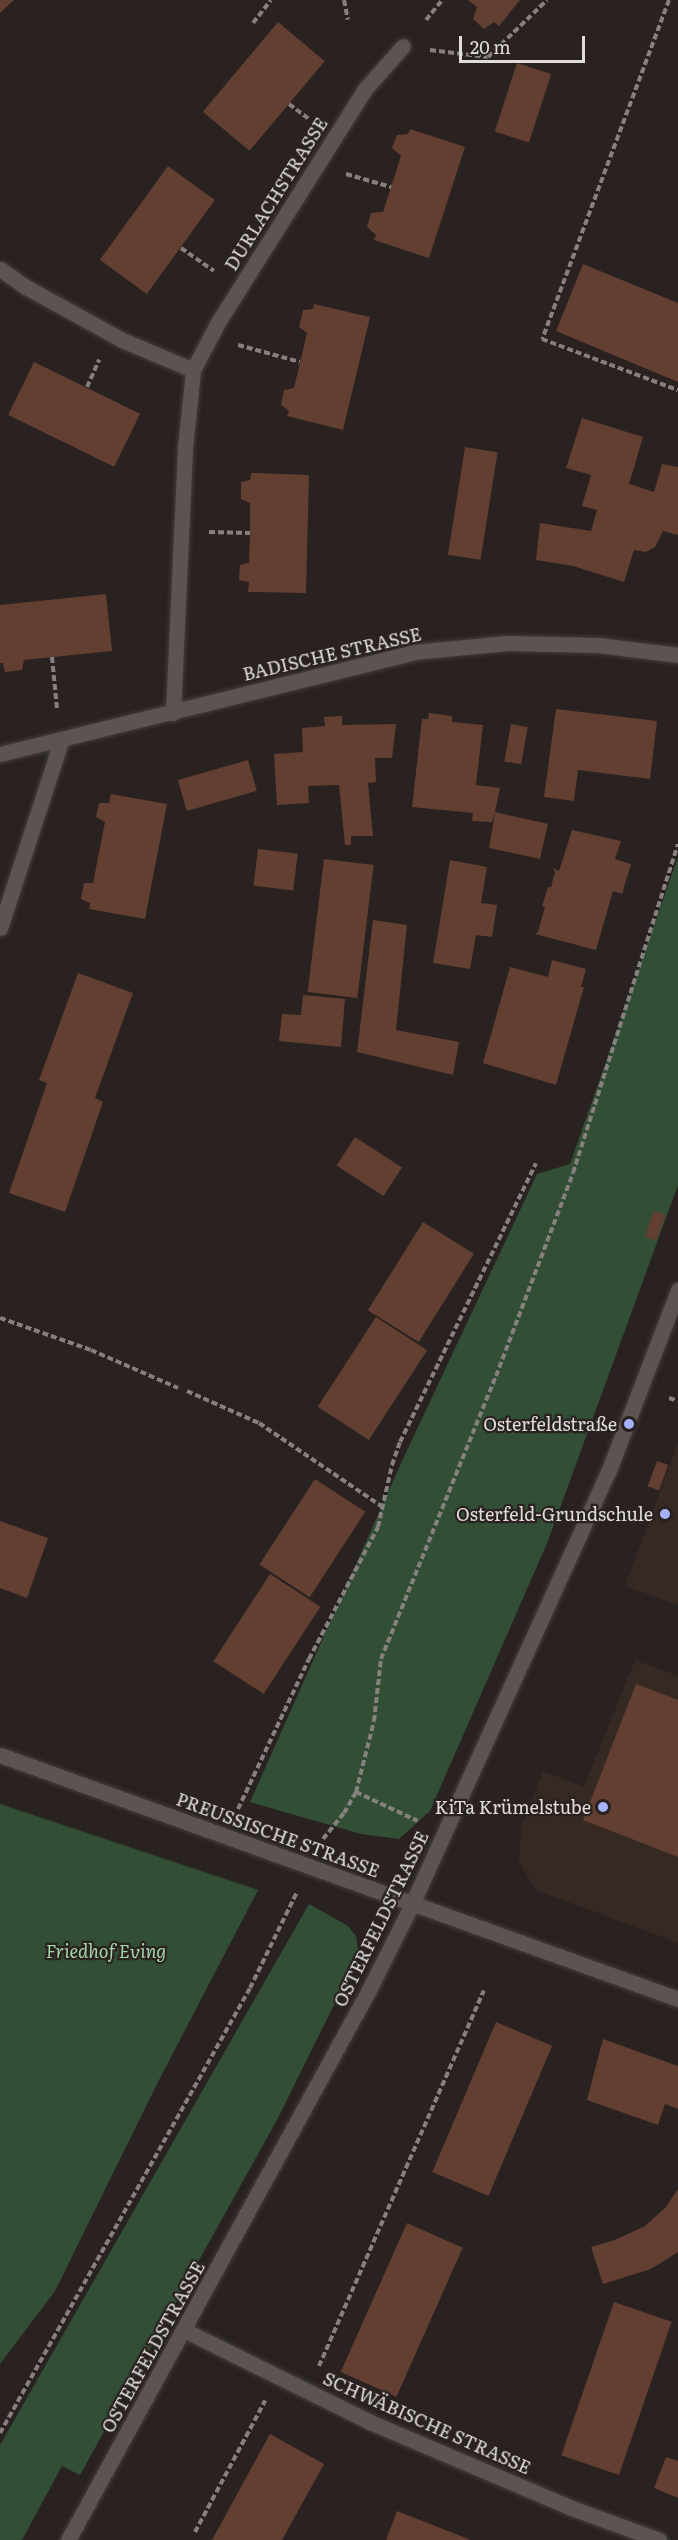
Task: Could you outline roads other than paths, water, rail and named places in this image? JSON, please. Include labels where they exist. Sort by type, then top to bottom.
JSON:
[{"type":"street","name":"DURLACHSTRASSE","points":[[173,713],[185,448],[193,370],[240,289],[365,89],[403,46]]},
{"type":"street","points":[[0,269],[26,287],[122,340],[193,370]]},
{"type":"street","name":"BADISCHE STRASSE","points":[[0,754],[61,741],[414,652],[508,643],[598,645],[678,655]]},
{"type":"street","points":[[0,928],[61,741]]},
{"type":"street","name":"OSTERFELDSTRASSE","points":[[68,2540],[370,1988],[412,1904],[613,1461],[678,1290]]},
{"type":"street","name":"PREUSSISCHE STRASSE","points":[[0,1755],[678,1999]]},
{"type":"street","name":"SCHWÄBISCHE STRASSE","points":[[184,2330],[370,2422],[569,2507],[659,2540]]},
{"type":"place","name":"Osterfeldstraße","points":[[629,1424]]},
{"type":"place","name":"Osterfeld-Grundschule","points":[[665,1514]]},
{"type":"place","name":"KiTa Krümelstube","points":[[603,1807]]},
{"type":"park label","name":"Friedhof Eving","points":[[106,1951]]}]
